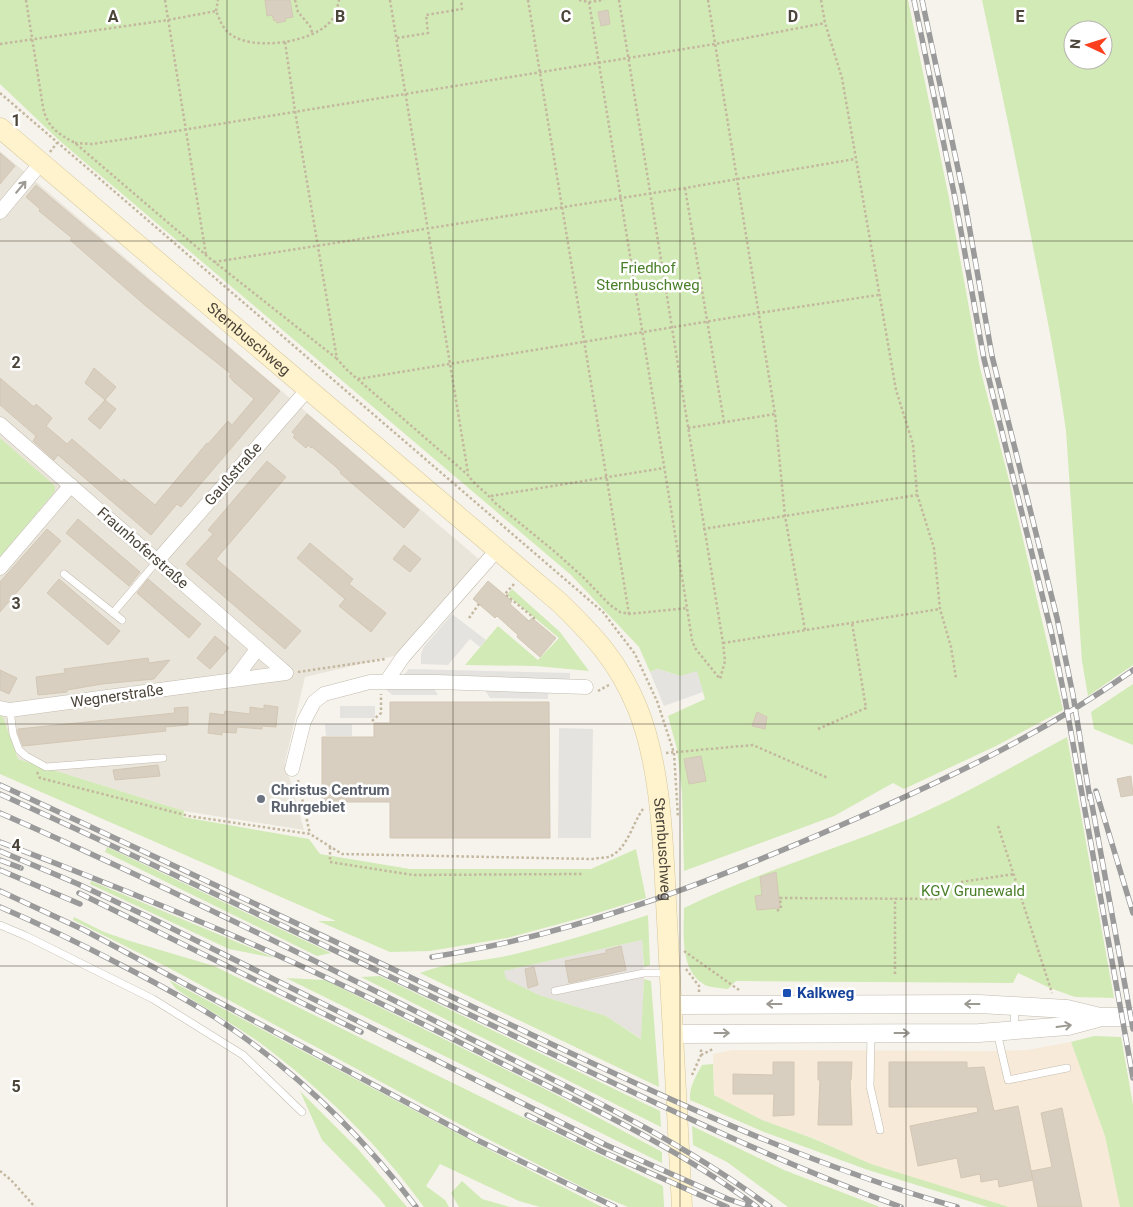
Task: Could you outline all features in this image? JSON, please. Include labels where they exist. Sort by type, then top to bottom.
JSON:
[{"type":"main road","name":"Sternbuschweg","points":[[0,128],[559,602],[590,632],[615,663],[637,706],[652,752],[660,815],[682,1207]]},
{"type":"street","points":[[0,212],[41,163]]},
{"type":"street","name":"Gaußstraße","points":[[158,560],[308,389]]},
{"type":"street","name":"Fraunhoferstraße","points":[[0,424],[286,673]]},
{"type":"street","points":[[0,568],[70,485]]},
{"type":"street","points":[[383,686],[403,657],[497,550]]},
{"type":"street","points":[[234,680],[258,648]]},
{"type":"street","name":"Wegnerstraße","points":[[5,709],[286,673]]},
{"type":"street","points":[[292,769],[304,721],[314,702],[324,694],[370,682],[383,686],[437,682],[589,691]]},
{"type":"street","points":[[671,1005],[979,1004],[1067,1009],[1100,1017],[1133,1017]]},
{"type":"street","points":[[673,1034],[1006,1031],[1068,1026],[1100,1017]]},
{"type":"lane","points":[[114,613],[158,560]]},
{"type":"lane","points":[[64,574],[122,620]]},
{"type":"lane","points":[[5,709],[19,750],[46,767],[163,758]]},
{"type":"lane","points":[[0,925],[154,999],[243,1055],[302,1112]]},
{"type":"lane","points":[[555,991],[644,973],[670,973]]},
{"type":"lane","points":[[1014,1006],[1006,1031],[1008,1080],[1067,1068]]},
{"type":"lane","points":[[871,1033],[870,1086],[880,1130]]},
{"type":"path","points":[[26,0],[45,118],[58,135],[74,144],[214,262],[337,359],[468,475],[480,490],[490,496],[494,502],[583,577],[610,605],[620,612],[630,614],[687,608]]},
{"type":"path","points":[[165,0],[207,256]]},
{"type":"path","points":[[218,0],[216,11],[222,25],[230,34],[240,39],[264,43],[285,42],[313,35],[329,24],[334,17],[339,0]]},
{"type":"path","points":[[295,0],[298,12],[310,26],[313,35]]},
{"type":"path","points":[[390,0],[468,475]]},
{"type":"path","points":[[396,38],[428,33],[426,15],[462,9],[461,0]]},
{"type":"path","points":[[528,0],[630,614]]},
{"type":"path","points":[[578,0],[589,2],[604,0]]},
{"type":"path","points":[[589,2],[692,640],[695,648],[720,679],[725,661],[723,643],[619,0]]},
{"type":"path","points":[[708,0],[775,414],[785,516],[805,630]]},
{"type":"path","points":[[821,0],[825,23],[842,78],[878,295],[896,390],[913,444],[917,494],[934,548],[940,609],[951,647],[956,678]]},
{"type":"path","points":[[0,44],[168,20],[216,11]]},
{"type":"path","points":[[74,144],[92,144],[715,44],[825,23]]},
{"type":"path","points":[[285,42],[337,359]]},
{"type":"path","points":[[0,94],[604,612],[635,654],[656,700]]},
{"type":"path","points":[[214,262],[736,180],[855,159]]},
{"type":"path","points":[[685,188],[724,422]]},
{"type":"path","points":[[358,379],[707,321],[878,295]]},
{"type":"path","points":[[688,428],[775,414]]},
{"type":"path","points":[[490,496],[664,468]]},
{"type":"path","points":[[704,529],[917,494]]},
{"type":"path","points":[[514,584],[505,594],[533,619]]},
{"type":"path","points":[[469,618],[479,604]]},
{"type":"path","points":[[723,643],[940,609]]},
{"type":"path","points":[[818,729],[866,708],[852,623]]},
{"type":"path","points":[[286,673],[389,659]]},
{"type":"path","points":[[589,691],[610,686],[606,679]]},
{"type":"path","points":[[372,721],[381,713],[383,686]]},
{"type":"path","points":[[652,752],[674,753],[754,745],[828,778]]},
{"type":"path","points":[[26,756],[40,778],[188,816],[310,834],[342,854],[600,858],[609,856],[622,847],[644,808],[645,817]]},
{"type":"path","points":[[292,769],[296,774],[310,834]]},
{"type":"path","points":[[998,826],[1054,997]]},
{"type":"path","points":[[330,847],[330,862],[413,875],[582,874]]},
{"type":"path","points":[[961,882],[1014,874]]},
{"type":"path","points":[[777,911],[781,908],[780,898],[941,899]]},
{"type":"path","points":[[895,898],[895,974]]},
{"type":"path","points":[[683,950],[741,992]]},
{"type":"path","points":[[0,1171],[11,1180],[35,1207]]},
{"type":"shaded area","points":[[0,151],[480,560],[398,655],[305,677],[285,762],[304,830],[184,811],[18,759],[3,717],[0,715]]},
{"type":"shaded area","points":[[452,614],[486,640],[480,647],[470,639],[448,665],[421,664],[423,648]]},
{"type":"shaded area","points":[[409,669],[570,673],[570,681],[401,678]]},
{"type":"shaded area","points":[[658,669],[680,676],[697,671],[703,692],[664,706],[650,672]]},
{"type":"shaded area","points":[[383,687],[433,687],[438,695],[392,695]]},
{"type":"shaded area","points":[[483,687],[548,688],[548,699],[490,698]]},
{"type":"shaded area","points":[[340,706],[375,706],[375,718],[340,718]]},
{"type":"shaded area","points":[[325,724],[352,724],[352,736],[326,736]]},
{"type":"shaded area","points":[[559,728],[593,729],[591,838],[558,838]]},
{"type":"shaded area","points":[[642,940],[644,973],[642,1039],[606,1016],[539,995],[505,979],[504,971]]},
{"type":"shaded area","points":[[1071,1042],[1105,1136],[1120,1207],[1009,1207],[871,1164],[813,1138],[762,1120],[714,1095],[713,1054],[732,1050],[1001,1051],[1027,1050]]},
{"type":"green space","name":"Friedhof Sternbuschweg","points":[[0,0],[908,0],[949,198],[980,368],[1010,484],[1063,710],[996,746],[904,789],[893,783],[834,816],[684,871],[682,793],[677,749],[668,716],[705,699],[701,686],[680,676],[658,669],[650,672],[639,647],[571,575],[61,142],[0,84]]},
{"type":"green space","points":[[982,0],[1133,0],[1133,665],[1088,696],[1082,661],[1066,431],[1056,364]]},
{"type":"green space","points":[[0,438],[55,486],[55,491],[0,557]]},
{"type":"green space","points":[[512,589],[560,632],[589,671],[536,666],[465,665],[498,626],[538,660],[559,638],[507,595]]},
{"type":"green space","points":[[1133,684],[1133,745],[1094,729],[1091,712]]},
{"type":"green space","points":[[0,715],[3,717],[18,759],[184,811],[183,817],[309,839],[320,854],[410,869],[591,869],[636,849],[646,898],[507,938],[430,951],[390,952],[318,921],[336,921],[0,774]]},
{"type":"green space","name":"KGV Grunewald","points":[[1067,737],[1114,998],[1075,997],[1018,973],[1013,983],[736,981],[728,989],[705,985],[697,979],[691,970],[685,950],[684,908],[738,884],[925,812],[987,781]]},
{"type":"green space","points":[[107,847],[331,953],[317,956],[105,852]]},
{"type":"green space","points":[[91,881],[275,958],[229,949],[90,884]]},
{"type":"green space","points":[[648,915],[650,965],[644,967],[642,940],[504,971],[506,979],[539,995],[606,1016],[641,1039],[644,979],[651,981],[659,1087],[420,973],[442,966],[528,951]]},
{"type":"green space","points":[[74,917],[104,932],[214,966],[663,1186],[664,1207],[628,1207],[592,1192],[476,1133],[169,968],[73,920]]},
{"type":"green space","points":[[380,976],[660,1111],[661,1127],[361,977]]},
{"type":"green space","points":[[286,978],[325,980],[553,1093],[662,1152],[662,1163]]},
{"type":"green space","points":[[169,980],[472,1141],[602,1207],[540,1207],[519,1201],[440,1164],[426,1186],[445,1200],[449,1207],[424,1207],[370,1141],[308,1081],[242,1030],[176,989]]},
{"type":"green space","points":[[1094,1036],[1121,1037],[1133,1105],[1133,1207],[1120,1207],[1105,1136],[1071,1042]]},
{"type":"green space","points":[[713,1064],[714,1095],[762,1120],[812,1138],[871,1164],[1009,1207],[988,1207],[868,1170],[764,1132],[690,1100],[695,1077],[702,1065]]},
{"type":"green space","points":[[300,1091],[358,1149],[407,1207],[386,1207],[322,1140]]},
{"type":"green space","points":[[692,1126],[784,1170],[880,1207],[788,1207],[727,1162],[693,1145]]},
{"type":"green space","points":[[462,1181],[482,1199],[510,1207],[459,1207],[451,1193]]},
{"type":"building","points":[[265,0],[290,0],[293,17],[277,23],[272,15],[267,16]]},
{"type":"building","points":[[608,10],[610,24],[601,26],[598,12]]},
{"type":"building","points":[[0,153],[15,166],[0,184]]},
{"type":"building","points":[[36,185],[280,391],[181,507],[177,504],[151,535],[58,455],[54,460],[33,441],[36,436],[0,405],[0,378],[34,407],[36,404],[52,418],[46,426],[67,444],[72,439],[122,482],[124,479],[155,505],[207,443],[228,421],[232,425],[254,399],[233,381],[229,376],[231,374],[147,307],[70,240],[72,238],[39,211],[40,209],[26,197]]},
{"type":"building","points":[[94,368],[116,387],[105,400],[85,383]]},
{"type":"building","points":[[105,400],[116,409],[100,429],[88,419]]},
{"type":"building","points":[[307,414],[419,510],[404,528],[312,447],[308,445],[306,448],[293,437],[295,435],[292,432]]},
{"type":"building","points":[[267,461],[286,477],[216,559],[301,631],[285,649],[186,564],[213,534],[208,530]]},
{"type":"building","points":[[78,519],[140,572],[129,586],[66,533]]},
{"type":"building","points":[[47,529],[61,541],[0,612],[0,582]]},
{"type":"building","points":[[310,543],[353,579],[349,584],[386,613],[371,632],[339,606],[345,599],[297,558]]},
{"type":"building","points":[[404,545],[421,559],[410,572],[393,559]]},
{"type":"building","points":[[59,579],[120,631],[108,645],[47,593]]},
{"type":"building","points":[[148,579],[201,624],[189,638],[137,593]]},
{"type":"building","points":[[488,581],[512,601],[510,604],[529,621],[532,618],[556,638],[540,657],[497,616],[495,618],[473,599]]},
{"type":"building","points":[[215,636],[229,648],[210,669],[197,658]]},
{"type":"building","points":[[148,658],[149,663],[170,660],[154,679],[102,684],[67,690],[67,692],[38,695],[36,677],[65,673],[64,669]]},
{"type":"building","points":[[0,670],[17,678],[9,694],[0,690]]},
{"type":"building","points":[[390,702],[549,702],[550,838],[390,838],[390,802],[322,802],[322,737],[374,737],[374,723],[390,723]]},
{"type":"building","points":[[264,705],[278,707],[276,727],[262,726],[262,729],[237,727],[236,733],[222,732],[222,735],[208,733],[210,713],[224,715],[225,711],[250,714],[250,707],[264,709]]},
{"type":"building","points":[[188,707],[188,725],[165,727],[166,731],[23,746],[18,733],[18,729],[175,713],[174,708]]},
{"type":"building","points":[[757,712],[767,717],[765,729],[752,726]]},
{"type":"building","points":[[701,756],[706,781],[689,784],[684,759]]},
{"type":"building","points":[[158,765],[160,776],[115,780],[113,770]]},
{"type":"building","points":[[1131,776],[1133,795],[1121,797],[1117,779]]},
{"type":"building","points":[[776,872],[780,908],[757,910],[755,896],[762,895],[760,877]]},
{"type":"building","points":[[621,946],[626,970],[569,983],[565,961],[606,953],[606,950]]},
{"type":"building","points":[[534,967],[538,985],[528,988],[525,969]]},
{"type":"building","points":[[773,1062],[794,1062],[794,1115],[773,1116],[774,1094],[733,1094],[733,1074],[773,1075]]},
{"type":"building","points":[[818,1062],[852,1062],[850,1080],[852,1125],[818,1125],[820,1080],[818,1080]]},
{"type":"building","points":[[889,1062],[967,1062],[967,1068],[984,1067],[994,1111],[1018,1106],[1033,1180],[999,1187],[998,1179],[981,1182],[980,1174],[961,1178],[957,1158],[918,1166],[910,1126],[978,1112],[977,1107],[889,1107]]},
{"type":"building","points":[[1062,1108],[1082,1207],[1038,1207],[1031,1171],[1052,1167],[1041,1113]]},
{"type":"railway","points":[[914,0],[955,198],[984,359],[1052,635],[1133,1078]]},
{"type":"railway","points":[[922,0],[964,197],[992,356],[1057,618],[1073,695],[1090,799]]},
{"type":"railway","points":[[432,957],[485,947],[588,921],[690,887],[790,847],[915,792],[990,756],[1063,716],[1133,670]]},
{"type":"railway","points":[[0,785],[604,1069],[719,1121],[837,1168],[957,1207]]},
{"type":"railway","points":[[1096,791],[1133,913]]},
{"type":"railway","points":[[0,794],[197,885],[710,1128],[853,1189],[901,1207]]},
{"type":"railway","points":[[1090,794],[1133,1029]]},
{"type":"railway","points":[[0,813],[116,865],[231,920],[619,1113],[696,1157],[770,1207]]},
{"type":"railway","points":[[0,842],[220,930],[398,1012],[634,1130],[697,1166],[757,1207]]},
{"type":"railway","points":[[0,851],[78,884],[155,920],[606,1145],[728,1199],[752,1207]]},
{"type":"railway","points":[[0,860],[21,868]]},
{"type":"railway","points":[[0,870],[80,904]]},
{"type":"railway","points":[[0,891],[84,930],[475,1139],[615,1207]]},
{"type":"railway","points":[[79,893],[361,1032]]},
{"type":"railway","points":[[0,907],[78,943],[158,984],[205,1011],[244,1037],[272,1058],[349,1128],[416,1207]]},
{"type":"railway","points":[[527,1115],[603,1152],[727,1207]]},
{"type":"place","name":"Christus Centrum Ruhrgebiet","points":[[261,799]]},
{"type":"place","name":"Kalkweg","points":[[787,993]]}]
